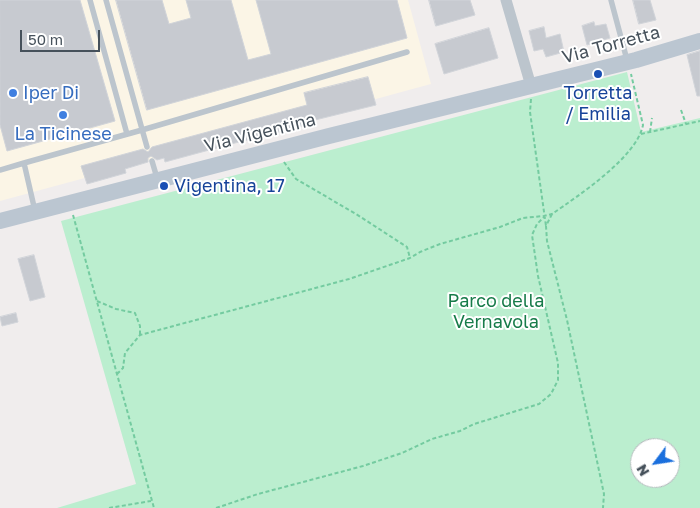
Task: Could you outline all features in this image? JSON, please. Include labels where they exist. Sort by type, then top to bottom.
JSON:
[{"type":"street","points":[[506,0],[531,94]]},
{"type":"street","name":"Via Torretta","points":[[531,94],[700,42]]},
{"type":"street","name":"Via Vigentina","points":[[0,220],[158,180],[531,94]]},
{"type":"lane","points":[[90,0],[127,134]]},
{"type":"lane","points":[[106,0],[147,147]]},
{"type":"lane","points":[[611,0],[629,65]]},
{"type":"lane","points":[[1,167],[24,163],[142,130],[407,52]]},
{"type":"lane","points":[[152,161],[158,180]]},
{"type":"lane","points":[[24,163],[36,211]]},
{"type":"path","points":[[117,374],[123,368],[125,353],[140,335],[349,279],[410,258],[440,244],[500,227],[523,218],[552,214],[606,174],[622,159],[641,134],[643,125],[629,65]]},
{"type":"path","points":[[531,94],[530,112],[547,241],[567,320],[604,494],[603,508]]},
{"type":"path","points":[[681,110],[686,124]]},
{"type":"path","points":[[650,132],[652,118]]},
{"type":"path","points":[[641,134],[700,121]]},
{"type":"path","points":[[279,159],[286,163],[296,179],[407,247],[410,258]]},
{"type":"path","points":[[72,212],[154,508]]},
{"type":"path","points":[[546,226],[552,214]]},
{"type":"path","points":[[216,508],[258,494],[363,466],[432,439],[460,431],[474,424],[539,404],[548,398],[558,380],[558,363],[538,276],[532,235],[536,224],[544,216]]},
{"type":"path","points":[[97,301],[116,309],[135,313],[140,326],[140,335]]},
{"type":"path","points":[[110,508],[152,501]]},
{"type":"shaded area","points":[[0,0],[408,0],[431,84],[0,201]]},
{"type":"green space","name":"Parco della Vernavola","points":[[627,72],[641,132],[700,118],[700,508],[57,508],[136,484],[61,221]]},
{"type":"building","points":[[0,0],[80,0],[115,121],[7,151],[0,125]]},
{"type":"building","points":[[116,0],[162,0],[169,24],[191,18],[186,0],[231,0],[248,60],[271,54],[256,0],[397,0],[407,38],[147,110]]},
{"type":"building","points":[[429,0],[470,0],[475,15],[436,26]]},
{"type":"building","points":[[633,0],[650,0],[656,20],[639,24]]},
{"type":"building","points":[[594,22],[595,26],[606,24],[610,38],[587,45],[582,26]]},
{"type":"building","points":[[544,27],[546,38],[560,34],[564,52],[546,57],[543,49],[534,51],[529,31]]},
{"type":"building","points":[[489,28],[498,58],[444,74],[435,44]]},
{"type":"building","points":[[700,51],[700,96],[697,96],[687,55]]},
{"type":"building","points":[[368,77],[376,105],[311,121],[312,124],[165,162],[164,158],[157,160],[151,156],[148,158],[148,162],[125,169],[126,173],[87,184],[81,166],[143,149],[148,152],[152,147],[307,105],[304,93]]},
{"type":"building","points":[[34,255],[45,297],[30,301],[18,259]]},
{"type":"building","points":[[16,313],[18,322],[2,326],[0,317]]},
{"type":"place","name":"Torretta / Emilia","points":[[598,74]]},
{"type":"place","name":"Iper Di","points":[[13,93]]},
{"type":"place","name":"La Ticinese","points":[[63,115]]},
{"type":"place","name":"Vigentina, 17","points":[[164,186]]}]
